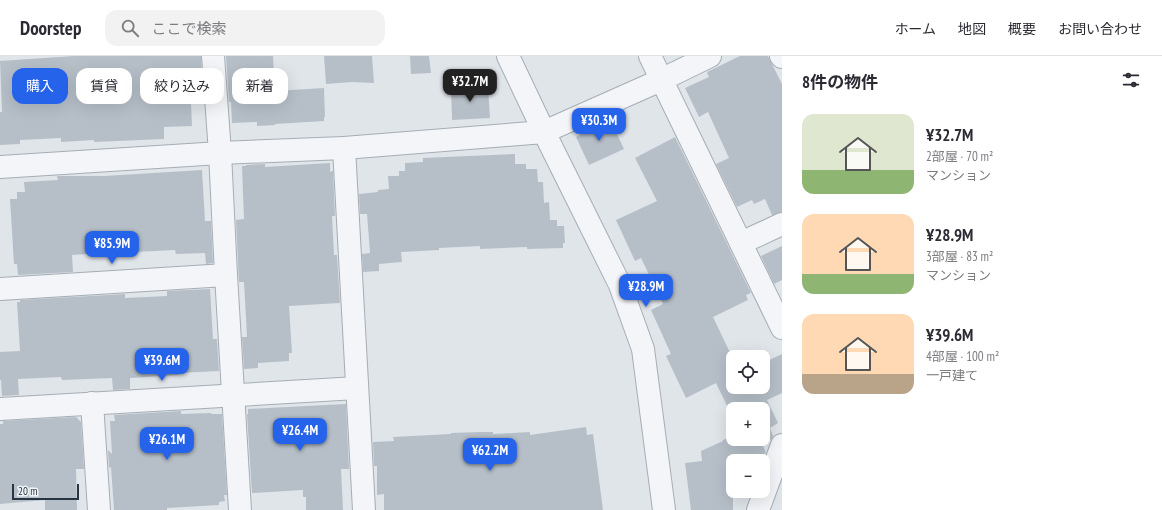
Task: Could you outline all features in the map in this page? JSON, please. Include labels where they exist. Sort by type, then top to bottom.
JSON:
[{"type":"street","points":[[213,56],[240,510]]},
{"type":"street","points":[[508,56],[620,285],[643,349],[664,510]]},
{"type":"street","points":[[650,56],[782,328]]},
{"type":"street","points":[[0,167],[344,148],[544,132],[661,80],[710,56]]},
{"type":"street","points":[[344,148],[364,510]]},
{"type":"street","points":[[740,243],[782,224]]},
{"type":"street","points":[[0,289],[226,275]]},
{"type":"street","points":[[0,409],[358,388]]},
{"type":"street","points":[[92,403],[99,510]]},
{"type":"street","points":[[758,510],[782,446]]},
{"type":"building","points":[[74,56],[201,56],[202,68],[140,68],[140,104],[191,104],[192,126],[164,127],[164,139],[61,142],[61,138],[20,140],[20,144],[0,145],[0,112],[2,112],[0,61]]},
{"type":"building","points":[[226,56],[273,56],[274,68],[232,68],[232,104],[288,104],[288,90],[324,88],[325,117],[324,121],[275,125],[257,126],[257,122],[232,123],[231,102],[229,102]]},
{"type":"building","points":[[324,56],[372,56],[374,83],[352,82],[326,84]]},
{"type":"building","points":[[410,56],[429,56],[431,73],[411,74]]},
{"type":"building","points":[[740,56],[768,56],[782,84],[782,212],[772,215],[765,199],[754,204],[752,200],[737,207],[716,164],[729,158],[708,112],[699,117],[685,88],[709,77],[707,72]]},
{"type":"building","points":[[488,86],[490,118],[452,120],[451,88]]},
{"type":"building","points":[[607,119],[613,133],[616,132],[624,149],[589,165],[576,137],[585,132],[584,129]]},
{"type":"building","points":[[675,137],[751,293],[746,295],[748,300],[713,317],[729,350],[726,350],[726,394],[770,394],[770,360],[782,354],[782,393],[767,400],[768,402],[726,402],[726,404],[716,383],[686,398],[666,356],[671,354],[651,310],[663,304],[641,258],[635,261],[616,220],[657,201],[635,158]]},
{"type":"building","points":[[515,154],[515,164],[526,164],[526,169],[537,169],[538,182],[543,182],[544,203],[549,202],[550,220],[557,220],[557,226],[564,226],[565,243],[563,243],[563,248],[527,249],[527,247],[480,249],[480,246],[401,252],[402,262],[379,264],[379,271],[363,272],[362,254],[370,253],[367,214],[360,214],[359,194],[389,189],[388,176],[399,176],[399,171],[405,171],[405,163],[423,162],[423,158]]},
{"type":"building","points":[[330,163],[330,172],[333,171],[335,216],[332,216],[334,255],[337,255],[340,303],[289,306],[292,353],[289,353],[289,361],[258,363],[258,368],[244,369],[242,337],[247,337],[244,282],[239,282],[236,220],[244,219],[242,166],[265,164],[265,167]]},
{"type":"building","points":[[202,170],[205,221],[211,221],[213,263],[206,264],[205,253],[176,254],[175,250],[115,252],[72,255],[73,272],[18,275],[17,264],[14,264],[10,199],[17,199],[17,192],[25,192],[24,182],[58,180],[57,176],[105,176]]},
{"type":"building","points":[[782,246],[782,280],[774,284],[761,256]]},
{"type":"building","points":[[210,289],[213,339],[217,339],[219,371],[178,373],[179,375],[130,378],[130,389],[113,390],[112,378],[62,380],[61,377],[18,379],[19,395],[2,396],[0,380],[0,352],[20,351],[17,302],[20,302],[20,300],[125,294],[125,298],[167,296],[167,291]]},
{"type":"building","points":[[346,404],[349,469],[341,469],[343,510],[306,510],[306,497],[303,497],[303,490],[252,493],[247,414],[248,409]]},
{"type":"building","points":[[770,406],[778,423],[770,428]]},
{"type":"building","points":[[181,411],[181,414],[222,414],[227,495],[224,495],[225,501],[219,502],[219,505],[167,508],[167,510],[114,510],[111,467],[109,468],[108,450],[112,454],[110,421],[115,421],[114,415]]},
{"type":"building","points":[[76,417],[81,422],[84,469],[76,469],[77,510],[45,510],[45,500],[0,504],[0,424],[3,424],[3,421]]},
{"type":"building","points":[[586,427],[587,435],[593,434],[603,510],[384,510],[384,494],[377,495],[377,466],[374,466],[373,442],[394,441],[393,437],[451,433],[493,432],[493,434],[530,432],[530,435]]},
{"type":"building","points":[[770,428],[773,436],[770,440]]},
{"type":"building","points":[[726,438],[726,446],[763,446],[766,453],[726,454],[726,498],[733,498],[733,510],[691,510],[685,463],[702,461],[701,451]]}]
